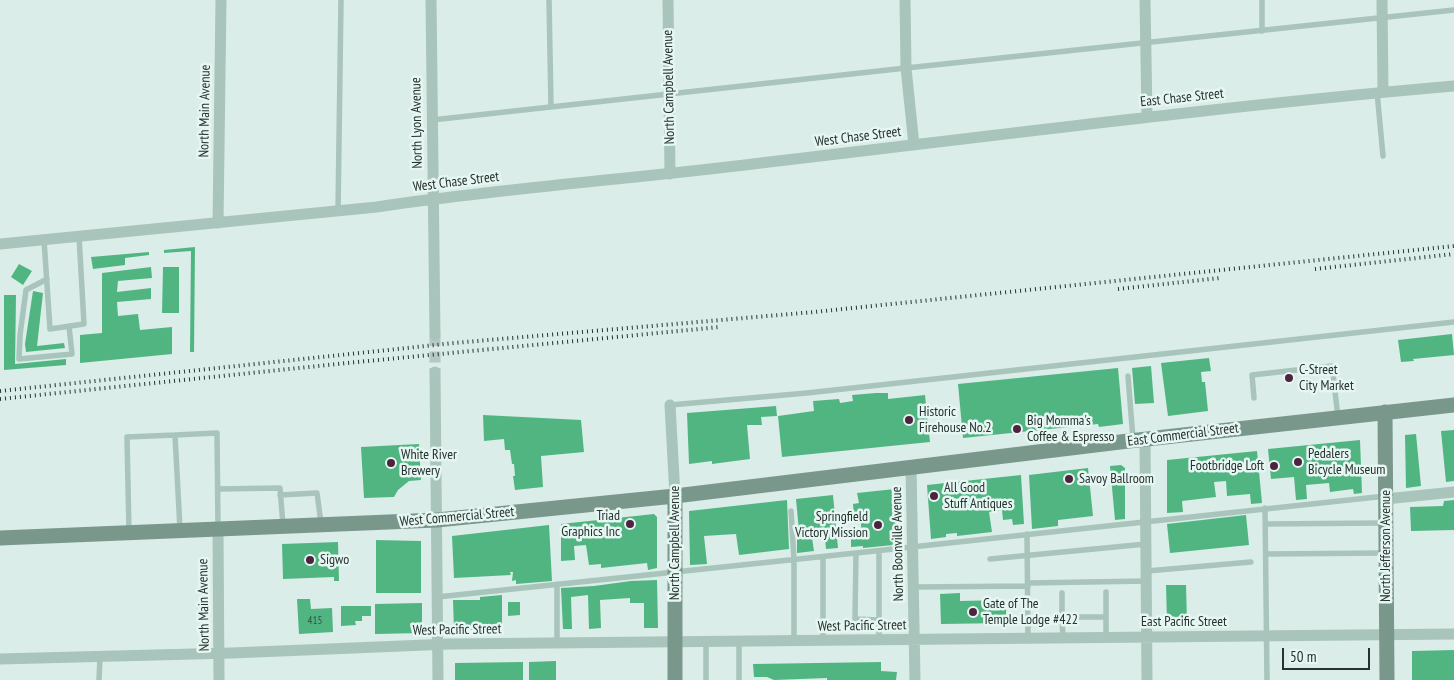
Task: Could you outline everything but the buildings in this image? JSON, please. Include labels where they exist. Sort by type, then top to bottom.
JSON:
[{"type":"street","name":"North Main Avenue","points":[[218,223],[221,0]]},
{"type":"street","name":"North Lyon Avenue","points":[[431,0],[435,335]]},
{"type":"street","name":"North Campbell Avenue","points":[[668,0],[670,174]]},
{"type":"street","points":[[905,0],[906,68],[914,145]]},
{"type":"street","points":[[1144,0],[1147,117]]},
{"type":"street","points":[[1380,92],[1382,0]]},
{"type":"street","name":"East Chase Street","points":[[914,145],[1147,117],[1454,86]]},
{"type":"street","name":"West Chase Street","points":[[0,244],[338,211],[914,145]]},
{"type":"street","points":[[435,372],[438,680]]},
{"type":"street","name":"East Commercial Street","points":[[911,467],[1454,404]]},
{"type":"street","name":"North Campbell Avenue","points":[[670,405],[675,496],[675,680]]},
{"type":"street","name":"North Jefferson Avenue","points":[[1384,412],[1387,680]]},
{"type":"street","points":[[1139,440],[1146,521],[1147,680]]},
{"type":"street","name":"West Commercial Street","points":[[0,538],[437,520],[675,496],[911,467]]},
{"type":"street","name":"North Boonville Avenue","points":[[911,467],[915,680]]},
{"type":"street","points":[[1386,497],[1454,492]]},
{"type":"street","name":"North Main Avenue","points":[[218,530],[219,680]]},
{"type":"street","name":"East Pacific Street","points":[[915,640],[1454,634]]},
{"type":"street","name":"West Pacific Street","points":[[0,659],[438,645],[915,640]]},
{"type":"lane","points":[[338,211],[340,0]]},
{"type":"lane","points":[[549,0],[551,106]]},
{"type":"lane","points":[[1262,0],[1262,31]]},
{"type":"lane","points":[[432,120],[1454,10]]},
{"type":"lane","points":[[1380,92],[1383,156]]},
{"type":"lane","points":[[44,240],[50,329],[84,324],[79,236]]},
{"type":"lane","points":[[47,279],[26,290],[19,359],[72,354],[70,326]]},
{"type":"lane","points":[[670,405],[807,393],[1454,322]]},
{"type":"lane","points":[[1254,398],[1252,374],[1332,366],[1338,417]]},
{"type":"lane","points":[[1128,376],[1139,440]]},
{"type":"lane","points":[[129,533],[127,437],[217,433],[218,530]]},
{"type":"lane","points":[[175,435],[180,532]]},
{"type":"lane","points":[[218,489],[280,488],[283,527]]},
{"type":"lane","points":[[280,495],[317,493],[321,525]]},
{"type":"lane","points":[[438,596],[823,557],[1265,508],[1386,497]]},
{"type":"lane","points":[[1265,508],[1267,680]]},
{"type":"lane","points":[[791,511],[794,560],[794,642]]},
{"type":"lane","points":[[1265,524],[1386,523]]},
{"type":"lane","points":[[1027,534],[1028,639]]},
{"type":"lane","points":[[990,559],[1146,544]]},
{"type":"lane","points":[[879,550],[879,641]]},
{"type":"lane","points":[[856,553],[855,619],[879,620]]},
{"type":"lane","points":[[1266,554],[1386,553]]},
{"type":"lane","points":[[823,557],[823,641]]},
{"type":"lane","points":[[914,587],[1028,584],[1147,576],[1251,562]]},
{"type":"lane","points":[[557,584],[557,644]]},
{"type":"lane","points":[[1106,592],[1106,638]]},
{"type":"lane","points":[[1062,593],[1063,638]]},
{"type":"lane","points":[[1062,617],[1106,617]]},
{"type":"lane","points":[[706,642],[706,680]]},
{"type":"lane","points":[[739,642],[739,680]]},
{"type":"lane","points":[[99,680],[100,656]]},
{"type":"tunnel","points":[[435,335],[435,372]]},
{"type":"railway","points":[[0,391],[454,343],[814,312],[1454,246]]},
{"type":"railway","points":[[1315,269],[1454,254]]},
{"type":"railway","points":[[1118,289],[1220,278]]},
{"type":"railway","points":[[0,399],[720,327]]},
{"type":"place","name":"C-Street City Market","points":[[1289,378]]},
{"type":"place","name":"Historic Firehouse No.2","points":[[909,420]]},
{"type":"place","name":"Big Momma's Coffee & Espresso","points":[[1017,429]]},
{"type":"place","name":"Pedalers Bicycle Museum","points":[[1298,462]]},
{"type":"place","name":"White River Brewery","points":[[391,463]]},
{"type":"place","name":"Footbridge Loft","points":[[1274,466]]},
{"type":"place","name":"Savoy Ballroom","points":[[1069,479]]},
{"type":"place","name":"All Good Stuff Antiques","points":[[934,496]]},
{"type":"place","name":"Triad Graphics Inc","points":[[630,524]]},
{"type":"place","name":"Springfield Victory Mission","points":[[878,525]]},
{"type":"place","name":"Sigwo","points":[[310,560]]},
{"type":"place","name":"Gate of The Temple Lodge #422","points":[[973,612]]}]
